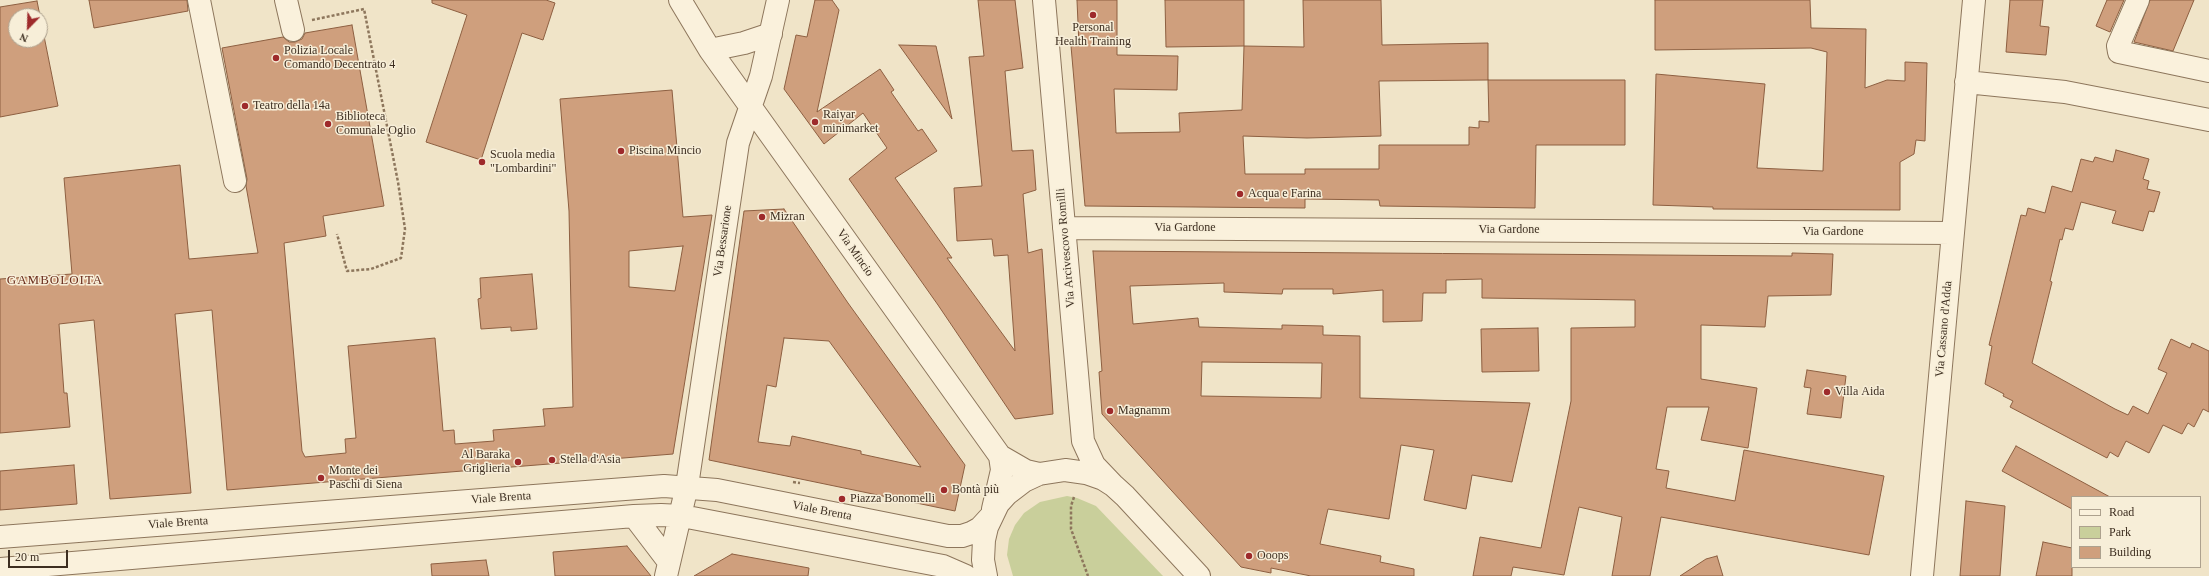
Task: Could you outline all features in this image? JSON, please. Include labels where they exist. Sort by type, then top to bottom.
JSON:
[{"type":"street","points":[[199,0],[234,181]]},
{"type":"street","points":[[286,0],[292,27]]},
{"type":"street","name":"Via Mincio","points":[[680,0],[710,50],[1000,456],[1026,471],[1039,474]]},
{"type":"street","name":"Via Bessarione","points":[[667,569],[682,516],[687,486],[738,143],[761,76],[778,0]]},
{"type":"street","name":"Via Arcivescovo Romilli","points":[[1044,0],[1083,441],[1094,465],[1114,486]]},
{"type":"street","name":"Via Cassano d'Adda","points":[[1922,576],[1974,0]]},
{"type":"street","points":[[2138,0],[2118,46],[2119,52],[2209,71]]},
{"type":"street","points":[[710,50],[744,43],[771,34]]},
{"type":"street","points":[[1966,82],[2065,92],[2209,120]]},
{"type":"street","name":"Via Gardone","points":[[1064,228],[1953,233]]},
{"type":"street","points":[[986,576],[983,560],[984,540],[1002,470],[1000,456]]},
{"type":"street","points":[[991,516],[1007,494],[1024,481],[1039,474],[1075,471],[1096,476],[1114,486],[1126,496],[1199,576]]},
{"type":"street","name":"Viale Brenta","points":[[0,537],[664,486],[687,486],[717,490],[948,536],[962,536],[971,533],[991,516]]},
{"type":"street","points":[[634,516],[667,569]]},
{"type":"street","points":[[0,569],[634,516],[682,516],[943,566],[966,576]]},
{"type":"path","points":[[292,27],[364,9],[402,206],[405,229],[402,258],[371,269],[347,271],[337,234]]},
{"type":"path","points":[[1074,497],[1071,506],[1071,529],[1088,576]]},
{"type":"green space","points":[[1067,496],[1077,498],[1096,506],[1163,576],[1013,576],[1007,555],[1009,539],[1015,525],[1024,513],[1040,502]]},
{"type":"building","points":[[89,0],[187,0],[188,11],[94,28]]},
{"type":"building","points":[[432,0],[546,0],[555,3],[543,40],[522,33],[481,160],[426,142],[467,15],[432,3]]},
{"type":"building","points":[[815,0],[832,0],[839,10],[817,112],[880,69],[894,90],[891,92],[918,131],[922,129],[937,151],[895,178],[952,258],[947,258],[1015,351],[1008,255],[994,256],[992,239],[957,241],[954,188],[982,186],[969,57],[984,56],[978,0],[1015,0],[1023,68],[1005,71],[1012,151],[1033,150],[1036,190],[1023,194],[1028,253],[1042,249],[1053,414],[1015,419],[938,305],[849,179],[887,148],[863,113],[824,144],[784,89],[796,35],[807,37]]},
{"type":"building","points":[[1077,0],[1117,0],[1117,55],[1178,56],[1177,90],[1114,89],[1116,133],[1180,132],[1179,113],[1242,110],[1244,46],[1304,47],[1303,0],[1381,0],[1382,45],[1488,43],[1488,80],[1625,80],[1625,145],[1536,145],[1535,208],[1380,206],[1379,200],[1305,199],[1305,208],[1085,206],[1071,46],[1079,46]],"holes":[[[1488,80],[1489,122],[1479,121],[1479,128],[1469,127],[1469,145],[1379,145],[1379,169],[1305,169],[1305,174],[1245,174],[1243,136],[1307,138],[1381,136],[1379,81]]]},
{"type":"building","points":[[1165,0],[1244,0],[1244,46],[1166,47]]},
{"type":"building","points":[[1655,0],[1810,0],[1811,28],[1866,29],[1865,88],[1887,80],[1905,81],[1905,62],[1927,63],[1925,141],[1916,140],[1914,154],[1900,162],[1900,210],[1713,209],[1713,207],[1653,205],[1656,74],[1765,84],[1757,168],[1823,171],[1827,52],[1811,48],[1655,50]]},
{"type":"building","points":[[2010,0],[2043,0],[2040,26],[2049,27],[2046,55],[2006,52]]},
{"type":"building","points":[[2107,0],[2124,0],[2110,32],[2096,26]]},
{"type":"building","points":[[2150,0],[2194,0],[2173,51],[2134,42]]},
{"type":"building","points":[[37,1],[38,8],[8,8],[8,48],[46,48],[58,106],[0,117],[0,7]]},
{"type":"building","points":[[352,25],[384,206],[323,216],[326,236],[284,243],[302,451],[305,457],[346,453],[345,439],[356,438],[348,346],[435,338],[443,431],[454,430],[455,444],[494,441],[493,430],[545,426],[543,409],[573,407],[569,211],[560,99],[672,90],[683,217],[712,215],[673,454],[227,490],[212,310],[175,314],[191,493],[110,499],[94,320],[59,324],[64,393],[67,393],[70,427],[0,433],[0,279],[72,274],[64,178],[180,165],[189,259],[258,253],[246,186],[247,179],[222,48],[283,37],[289,42],[295,42],[302,39],[305,33]],"holes":[[[683,246],[675,291],[629,287],[629,251]]]},
{"type":"building","points":[[899,45],[936,46],[952,119]]},
{"type":"building","points":[[2116,150],[2149,159],[2143,179],[2149,181],[2147,189],[2160,192],[2154,212],[2149,211],[2143,231],[2112,223],[2116,211],[2081,202],[2073,230],[2065,228],[2062,240],[2060,239],[2050,281],[2052,282],[2032,363],[2128,415],[2133,406],[2148,414],[2167,373],[2158,369],[2171,339],[2190,348],[2192,343],[2209,351],[2209,412],[2203,409],[2194,427],[2188,423],[2182,434],[2163,425],[2149,453],[2126,441],[2118,457],[2110,452],[2107,458],[2010,407],[2013,401],[2003,396],[2004,394],[1985,384],[1992,346],[1989,345],[2021,215],[2026,216],[2028,208],[2045,213],[2052,186],[2072,192],[2081,159],[2093,162],[2095,157],[2113,162]]},
{"type":"building","points":[[784,209],[848,303],[965,465],[955,511],[709,460],[744,211]],"holes":[[[784,338],[829,341],[921,467],[861,454],[861,451],[792,436],[790,446],[758,442],[767,385],[776,387]]]},
{"type":"building","points":[[1093,251],[1792,256],[1792,253],[1833,254],[1831,295],[1768,296],[1765,327],[1701,325],[1701,379],[1757,388],[1748,448],[1701,440],[1709,407],[1667,407],[1656,469],[1669,471],[1666,488],[1735,501],[1744,450],[1884,476],[1869,555],[1661,517],[1650,576],[1612,576],[1622,517],[1579,507],[1564,575],[1513,567],[1511,576],[1473,576],[1480,537],[1541,548],[1571,401],[1571,328],[1635,327],[1635,300],[1482,298],[1482,279],[1446,280],[1446,293],[1423,293],[1422,321],[1383,322],[1383,290],[1333,294],[1333,289],[1283,289],[1282,294],[1224,292],[1224,283],[1130,286],[1133,324],[1198,318],[1199,327],[1282,329],[1282,325],[1323,326],[1323,335],[1360,336],[1360,398],[1530,403],[1512,482],[1472,475],[1466,509],[1424,500],[1434,450],[1401,445],[1389,519],[1328,509],[1320,544],[1381,556],[1380,562],[1414,569],[1414,576],[1311,576],[1271,568],[1271,573],[1241,567],[1102,414],[1099,372],[1102,371]],"holes":[[[1202,362],[1322,363],[1321,398],[1201,396]]]},
{"type":"building","points":[[532,274],[537,329],[511,331],[511,327],[481,329],[478,299],[481,298],[480,278]]},
{"type":"building","points":[[1538,328],[1539,371],[1482,372],[1481,329]]},
{"type":"building","points":[[1807,370],[1846,376],[1841,418],[1807,414],[1811,388],[1804,387]]},
{"type":"building","points":[[2016,446],[2108,496],[2071,496],[2071,508],[2002,471]]},
{"type":"building","points":[[74,465],[77,504],[0,510],[0,471]]},
{"type":"building","points":[[1966,501],[2005,506],[2000,576],[1960,576]]},
{"type":"building","points":[[2043,542],[2071,548],[2072,576],[2036,576]]},
{"type":"building","points":[[627,546],[651,576],[555,576],[553,552]]},
{"type":"building","points":[[732,554],[809,568],[808,576],[694,576]]},
{"type":"building","points":[[1717,556],[1723,576],[1680,576],[1706,559]]},
{"type":"building","points":[[486,560],[489,576],[432,576],[431,564]]},
{"type":"place","name":"Personal Health Training","points":[[1093,15]]},
{"type":"place","name":"Polizia Locale Comando Decentrato 4","points":[[276,58]]},
{"type":"place","name":"Teatro della 14a","points":[[245,106]]},
{"type":"place","name":"Raiyar minimarket","points":[[815,122]]},
{"type":"place","name":"Biblioteca Comunale Oglio","points":[[328,124]]},
{"type":"place","name":"Piscina Mincio","points":[[621,151]]},
{"type":"place","name":"Scuola media \"Lombardini\"","points":[[482,162]]},
{"type":"place","name":"Acqua e Farina","points":[[1240,194]]},
{"type":"place","name":"Mizran","points":[[762,217]]},
{"type":"place","name":"Villa Aida","points":[[1827,392]]},
{"type":"place","name":"Magnamm","points":[[1110,411]]},
{"type":"place","name":"Stella d'Asia","points":[[552,460]]},
{"type":"place","name":"Al Baraka Griglieria","points":[[518,462]]},
{"type":"place","name":"Monte dei Paschi di Siena","points":[[321,478]]},
{"type":"place","name":"Bontà più","points":[[944,490]]},
{"type":"place","name":"Piazza Bonomelli","points":[[842,499]]},
{"type":"place","name":"Ooops","points":[[1249,556]]},
{"type":"district","name":"GAMBOLOITA","points":[[55,281]]}]
